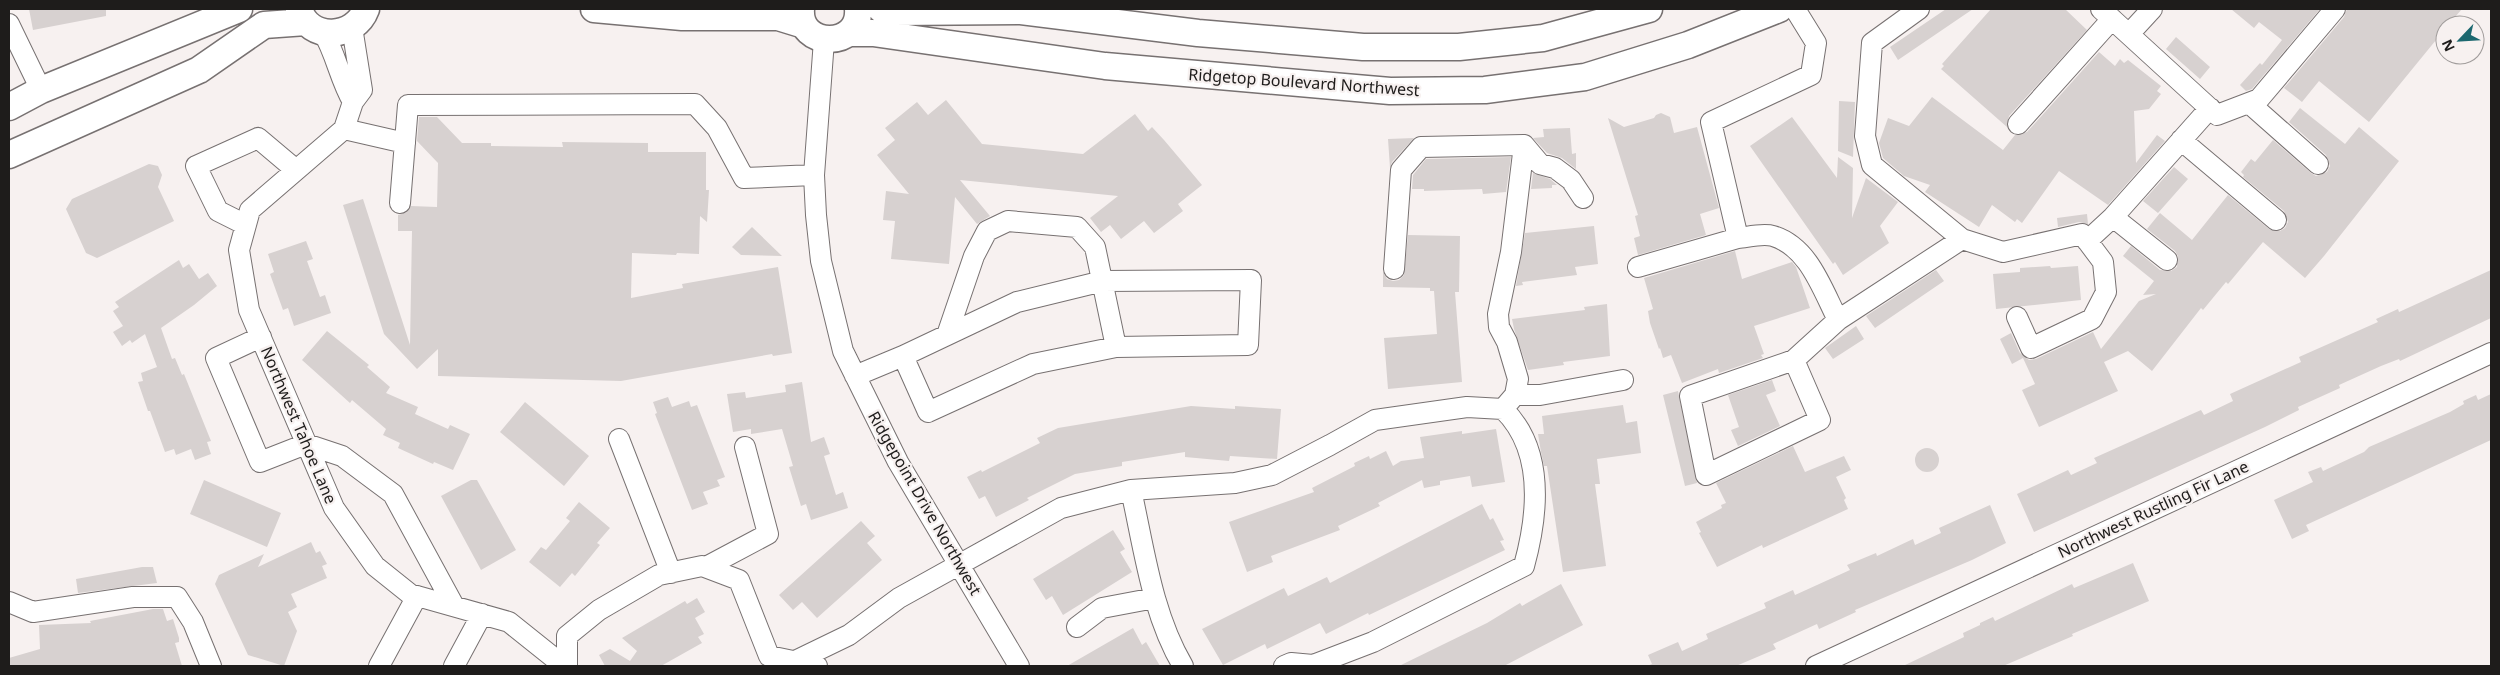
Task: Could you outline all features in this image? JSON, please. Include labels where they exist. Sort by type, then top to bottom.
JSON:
[{"type":"main road","points":[[9,107],[41,90],[239,9]]},
{"type":"main road","name":"Ridgetop Boulevard Northwest","points":[[594,9],[682,17],[778,17],[820,26],[1105,66],[1390,91],[1476,90],[1585,77],[1688,45],[1779,9]]},
{"type":"main road","points":[[820,26],[857,22],[858,9]]},
{"type":"main road","points":[[881,9],[895,12],[1021,11],[1198,32],[1363,47],[1459,47],[1543,38],[1649,9]]},
{"type":"main road","points":[[9,155],[199,70],[264,25],[309,21],[339,33],[365,14]]},
{"type":"street","points":[[1738,238],[1711,122],[1812,74],[1816,43],[1795,9]]},
{"type":"street","points":[[1918,9],[1872,43],[1866,136],[1872,165],[1962,239],[2002,252],[2082,234],[2103,262],[2106,292],[2092,319],[2032,348],[2017,317]]},
{"type":"street","points":[[2129,34],[2152,9]]},
{"type":"street","points":[[2018,124],[2107,14],[2217,115],[2259,99],[2336,9]]},
{"type":"street","name":"Northwest Tahoe Lane","points":[[365,14],[362,90],[353,102],[344,128],[250,210],[239,250],[249,310],[334,508],[375,566],[410,594],[509,622],[566,666]]},
{"type":"street","points":[[309,21],[333,49],[345,88],[353,102]]},
{"type":"street","points":[[9,24],[41,90]]},
{"type":"street","name":"Ridgepoint Drive Northwest","points":[[820,26],[814,175],[822,261],[843,351],[898,462],[1019,666]]},
{"type":"street","points":[[2249,103],[2318,164]]},
{"type":"street","points":[[400,203],[408,104],[695,104],[717,128],[744,178],[814,175]]},
{"type":"street","points":[[2087,241],[2113,217],[2210,108]]},
{"type":"street","points":[[344,128],[405,143]]},
{"type":"street","points":[[246,225],[218,211],[196,166],[258,138],[296,170]]},
{"type":"street","points":[[2181,140],[2276,220]]},
{"type":"street","points":[[1524,145],[1540,164],[1555,168],[1571,180],[1583,198]]},
{"type":"street","points":[[1394,269],[1401,170],[1421,147],[1524,145]]},
{"type":"street","points":[[1284,666],[1291,663],[1313,665],[1373,642],[1524,566],[1532,535],[1536,499],[1532,463],[1509,402],[1518,379],[1507,342],[1499,327],[1498,314],[1511,252],[1524,145]]},
{"type":"street","points":[[2113,217],[2167,260]]},
{"type":"street","points":[[947,335],[974,256],[987,231],[1008,221],[1077,228],[1095,247],[1116,347]]},
{"type":"street","points":[[1638,266],[1738,238],[1771,235],[1794,246],[1812,269],[1838,320]]},
{"type":"street","points":[[1794,360],[1820,420],[1706,475],[1690,396],[1794,360],[1838,320],[1962,239]]},
{"type":"street","points":[[855,376],[903,356],[1017,302],[1103,281],[1251,280],[1248,346],[1116,347],[1032,364],[928,412],[903,356]]},
{"type":"street","points":[[261,337],[216,358],[260,462],[306,444],[342,456],[393,494],[454,606]]},
{"type":"street","name":"Northwest Rustling Fir Lane","points":[[1816,666],[2491,353]]},
{"type":"street","points":[[790,664],[849,635],[899,598],[960,566],[1061,508],[1131,490],[1235,483],[1272,474],[1375,420],[1509,402],[1623,380]]},
{"type":"street","points":[[619,439],[671,573]]},
{"type":"street","points":[[706,567],[768,534],[746,447]]},
{"type":"street","points":[[1131,490],[1155,598],[1169,636],[1183,666]]},
{"type":"street","points":[[566,666],[567,636],[599,610],[659,576],[702,566],[739,580],[769,656],[790,664],[818,666]]},
{"type":"street","points":[[379,666],[418,596]]},
{"type":"street","points":[[9,602],[33,612],[133,597],[177,597],[193,622],[211,666]]},
{"type":"street","points":[[1077,627],[1102,608],[1155,598]]},
{"type":"street","points":[[454,666],[482,614]]},
{"type":"building","points":[[29,9],[106,9],[106,16],[33,30]]},
{"type":"building","points":[[1946,9],[1973,9],[1898,60],[1890,47]]},
{"type":"building","points":[[1991,9],[2065,9],[2087,30],[2009,116],[2007,127],[1941,69],[1944,66],[1942,64]]},
{"type":"building","points":[[2231,9],[2320,9],[2252,89],[2246,91],[2240,85],[2260,63],[2262,65],[2282,40],[2259,22],[2254,28]]},
{"type":"building","points":[[2347,9],[2462,9],[2457,15],[2435,15],[2435,41],[2369,122],[2319,81],[2302,102],[2284,88],[2344,17]]},
{"type":"building","points":[[2176,37],[2210,67],[2200,79],[2166,49]]},
{"type":"building","points":[[2099,52],[2115,66],[2120,59],[2124,63],[2128,60],[2161,86],[2157,91],[2161,94],[2149,109],[2134,111],[2136,163],[2157,135],[2165,141],[2108,205],[2059,171],[2022,223],[2017,219],[2015,222],[1992,205],[1979,227],[1925,192],[1930,185],[1904,176],[1883,158],[1879,143],[1888,118],[1909,126],[1932,97],[2003,150],[2015,135],[2027,132]]},
{"type":"building","points":[[946,100],[982,144],[1083,154],[1135,114],[1148,131],[1152,127],[1202,185],[1178,204],[1183,211],[1154,233],[1144,221],[1121,239],[1110,225],[1101,232],[1090,218],[1118,196],[960,180],[990,216],[977,224],[955,197],[949,264],[891,259],[895,221],[883,220],[886,191],[909,194],[877,155],[895,140],[885,128],[917,102],[928,115]]},
{"type":"building","points":[[1839,101],[1855,102],[1853,157],[1838,151]]},
{"type":"building","points":[[2300,108],[2345,144],[2359,127],[2399,161],[2305,278],[2263,242],[2228,284],[2226,282],[2203,310],[2201,308],[2152,371],[2128,351],[2104,362],[2118,391],[2039,427],[2022,390],[2035,384],[2023,358],[2012,364],[2000,339],[2011,333],[2020,353],[2029,360],[2036,359],[2093,332],[2101,349],[2139,301],[2156,294],[2143,295],[2154,281],[2123,256],[2131,246],[2160,270],[2171,271],[2177,267],[2178,256],[2175,251],[2147,229],[2160,213],[2192,240],[2228,195],[2269,229],[2280,231],[2285,228],[2288,222],[2284,211],[2243,177],[2244,175],[2241,172],[2251,159],[2255,162],[2273,140],[2316,176],[2327,172],[2330,166],[2326,155],[2289,122]]},
{"type":"building","points":[[1661,113],[1670,117],[1674,133],[1697,127],[1719,208],[1700,214],[1706,235],[1638,255],[1634,238],[1640,236],[1635,216],[1638,215],[1608,118],[1624,127],[1654,118]]},
{"type":"building","points":[[419,117],[437,117],[462,143],[491,143],[491,146],[563,147],[562,142],[648,143],[648,152],[706,152],[706,190],[709,190],[707,222],[700,216],[699,254],[632,253],[631,298],[683,288],[682,284],[778,267],[792,353],[773,356],[772,354],[621,381],[438,376],[438,349],[417,369],[384,334],[343,205],[363,199],[410,345],[412,231],[398,231],[398,215],[405,213],[411,206],[437,207],[438,163],[417,141]]},
{"type":"building","points":[[1792,117],[1837,178],[1838,157],[1853,168],[1852,218],[1866,178],[1898,202],[1880,226],[1889,243],[1843,275],[1835,262],[1833,264],[1750,146]]},
{"type":"building","points":[[1570,128],[1572,154],[1576,153],[1576,169],[1562,158],[1547,153],[1533,138],[1544,137],[1543,129]]},
{"type":"building","points":[[1414,138],[1392,162],[1390,168],[1388,139]]},
{"type":"building","points":[[1511,157],[1506,192],[1483,194],[1482,189],[1424,191],[1424,189],[1412,189],[1413,175],[1426,159]]},
{"type":"building","points":[[149,164],[158,166],[162,175],[158,187],[174,221],[97,258],[86,253],[66,209],[72,199]]},
{"type":"building","points":[[2174,167],[2188,179],[2158,213],[2143,201]]},
{"type":"building","points":[[1533,173],[1550,179],[1557,185],[1552,185],[1552,188],[1531,189]]},
{"type":"building","points":[[2087,214],[2088,224],[2079,222],[2058,227],[2057,218]]},
{"type":"building","points":[[1594,226],[1598,264],[1575,267],[1577,275],[1522,282],[1523,285],[1516,286],[1525,233]]},
{"type":"building","points":[[752,227],[782,256],[741,255],[732,247]]},
{"type":"building","points":[[1408,235],[1460,236],[1459,292],[1455,292],[1462,382],[1388,389],[1384,338],[1437,334],[1434,291],[1430,291],[1430,288],[1383,287],[1383,272],[1387,279],[1393,281],[1399,280],[1404,275]]},
{"type":"building","points":[[306,241],[313,259],[307,261],[320,297],[325,295],[331,313],[294,326],[288,308],[283,310],[270,274],[274,272],[268,254]]},
{"type":"building","points":[[1735,251],[1742,279],[1792,262],[1796,267],[1810,308],[1754,326],[1764,354],[1761,355],[1763,358],[1719,373],[1718,369],[1682,383],[1671,355],[1663,358],[1659,349],[1650,323],[1648,311],[1653,309],[1644,278]]},
{"type":"building","points":[[179,260],[183,268],[189,264],[199,279],[208,273],[217,286],[161,328],[172,359],[175,358],[182,375],[184,374],[211,441],[207,442],[211,454],[195,460],[191,449],[176,455],[174,449],[165,452],[150,411],[148,411],[138,382],[143,381],[141,373],[157,367],[145,334],[132,343],[130,340],[122,346],[113,332],[123,326],[113,311],[119,307],[115,302]]},
{"type":"building","points":[[2050,266],[2051,268],[2078,266],[2081,300],[1996,309],[1993,274],[2020,272],[2020,268]]},
{"type":"building","points":[[1936,270],[1944,281],[1875,328],[1866,316]]},
{"type":"building","points":[[2491,270],[2491,318],[2400,361],[2399,359],[2381,366],[2339,385],[2340,388],[2298,407],[2299,410],[2265,427],[2034,532],[2017,494],[2068,470],[2071,475],[2097,463],[2094,458],[2201,410],[2204,415],[2233,401],[2230,394],[2301,362],[2299,357],[2378,322],[2376,319],[2398,309],[2399,312]]},
{"type":"building","points":[[1607,304],[1610,356],[1563,362],[1564,365],[1528,370],[1512,319],[1585,310],[1584,307]]},
{"type":"building","points":[[1856,326],[1864,339],[1833,359],[1825,348]]},
{"type":"building","points":[[327,331],[369,365],[367,367],[390,387],[386,393],[418,407],[415,414],[448,429],[450,425],[470,434],[453,470],[434,462],[433,464],[398,448],[400,443],[383,435],[386,429],[352,400],[350,403],[302,360]]},
{"type":"building","points":[[1772,380],[1776,391],[1766,395],[1780,426],[1738,446],[1731,430],[1739,427],[1728,395]]},
{"type":"building","points":[[802,382],[811,442],[824,437],[830,454],[824,456],[836,495],[843,492],[848,508],[811,520],[806,504],[801,506],[789,467],[793,466],[782,429],[751,434],[751,429],[733,432],[727,394],[745,392],[746,398],[786,392],[785,385]]},
{"type":"building","points":[[1678,391],[1697,483],[1685,486],[1663,395]]},
{"type":"building","points":[[2491,394],[2491,440],[2306,525],[2309,531],[2292,539],[2274,500],[2313,482],[2308,472],[2321,467],[2323,471],[2364,452],[2369,447],[2450,412],[2464,404],[2463,401],[2476,395],[2478,400]]},
{"type":"building","points":[[668,397],[672,407],[689,401],[691,407],[697,405],[725,477],[717,480],[720,486],[703,492],[708,504],[692,510],[655,414],[657,413],[653,402]]},
{"type":"building","points":[[525,402],[589,456],[564,486],[500,432]]},
{"type":"building","points":[[1623,405],[1626,423],[1637,421],[1641,453],[1597,459],[1600,484],[1595,484],[1606,566],[1563,572],[1547,466],[1544,466],[1538,434],[1544,434],[1542,416]]},
{"type":"building","points":[[1191,406],[1235,409],[1235,406],[1281,409],[1277,459],[1230,456],[1229,461],[1185,457],[1185,452],[1122,462],[1122,466],[1075,474],[1027,498],[1029,500],[996,517],[985,496],[979,499],[967,477],[981,470],[982,472],[1040,443],[1037,438],[1058,428]]},
{"type":"building","points":[[1496,429],[1505,482],[1472,487],[1470,476],[1440,481],[1440,485],[1424,488],[1422,480],[1378,503],[1380,506],[1338,526],[1340,530],[1271,556],[1273,562],[1247,572],[1229,522],[1314,492],[1312,488],[1355,466],[1354,463],[1369,456],[1370,459],[1386,451],[1393,466],[1401,461],[1424,458],[1420,437],[1462,431],[1462,434]]},
{"type":"building","points":[[1793,446],[1805,472],[1844,456],[1851,470],[1836,477],[1846,498],[1844,500],[1848,509],[1763,548],[1762,545],[1717,567],[1699,533],[1701,532],[1696,522],[1722,508],[1721,505],[1726,503],[1716,483]]},
{"type":"building","points":[[1927,448],[1935,452],[1939,460],[1935,468],[1927,472],[1919,468],[1915,460],[1919,452]]},
{"type":"building","points":[[204,480],[281,513],[267,547],[190,514]]},
{"type":"building","points":[[471,480],[477,480],[516,550],[481,570],[441,496]]},
{"type":"building","points":[[579,502],[610,528],[597,543],[600,545],[575,576],[572,573],[560,587],[529,562],[541,547],[546,550],[570,521],[566,518]]},
{"type":"building","points":[[1482,504],[1490,520],[1493,518],[1504,540],[1500,541],[1505,550],[1369,615],[1368,613],[1326,634],[1320,623],[1267,649],[1265,644],[1223,665],[1202,629],[1284,588],[1288,596],[1327,577],[1330,583]]},
{"type":"building","points":[[1990,505],[2006,543],[1972,560],[1855,610],[1856,612],[1819,629],[1817,624],[1773,644],[1776,649],[1736,666],[1647,666],[1652,664],[1648,655],[1678,642],[1682,651],[1708,639],[1706,634],[1766,608],[1764,603],[1793,590],[1795,595],[1850,570],[1847,565],[1876,553],[1877,556],[1913,539],[1915,545],[1941,533],[1939,528]]},
{"type":"building","points":[[861,521],[875,536],[867,543],[882,560],[817,618],[802,602],[793,610],[779,595]]},
{"type":"building","points":[[1113,530],[1125,549],[1120,552],[1132,572],[1063,615],[1052,596],[1046,600],[1033,579]]},
{"type":"building","points":[[311,542],[316,553],[320,551],[327,564],[322,566],[327,578],[291,594],[297,607],[288,612],[297,631],[284,666],[248,655],[215,584],[219,575],[264,554],[258,567]]},
{"type":"building","points":[[2133,563],[2149,601],[2072,634],[2073,636],[2003,666],[1903,666],[1964,637],[1963,633],[1993,617],[1995,621],[2072,584],[2074,588]]},
{"type":"building","points":[[142,567],[153,567],[157,583],[78,593],[76,579]]},
{"type":"building","points":[[1561,584],[1583,625],[1504,666],[1399,666],[1487,623],[1520,603],[1522,606]]},
{"type":"building","points":[[697,598],[705,612],[695,618],[704,634],[698,637],[702,643],[661,666],[605,666],[599,655],[610,649],[630,661],[637,651],[622,638],[685,601],[687,604]]},
{"type":"building","points":[[153,609],[163,609],[167,621],[173,619],[179,638],[179,642],[175,643],[182,666],[9,666],[9,658],[40,649],[39,625],[91,623],[90,621]]},
{"type":"building","points":[[1133,628],[1142,645],[1146,642],[1160,666],[1067,666]]}]
